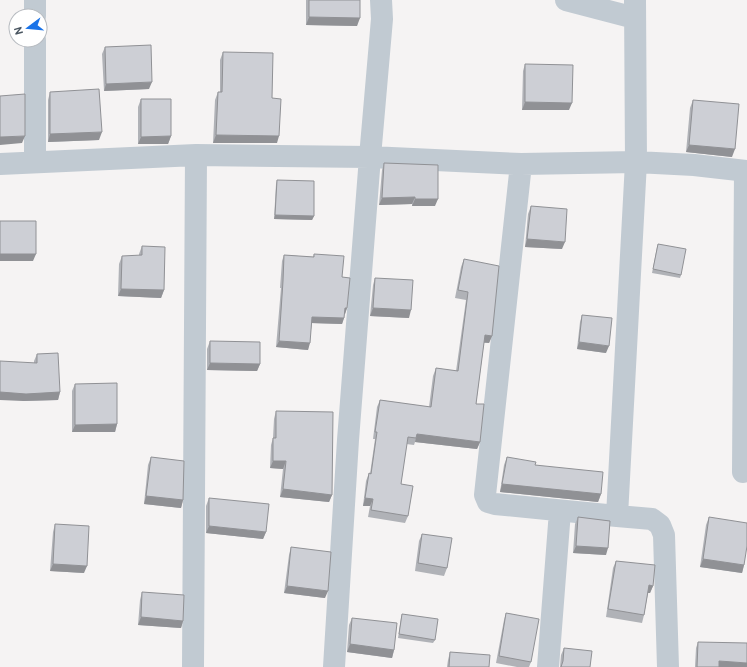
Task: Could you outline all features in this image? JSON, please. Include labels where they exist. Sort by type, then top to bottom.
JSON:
[{"type":"street","points":[[334,667],[348,440],[382,18],[381,0]]},
{"type":"street","points":[[566,0],[635,9],[636,162],[616,516]]},
{"type":"street","points":[[35,48],[35,162]]},
{"type":"street","points":[[193,667],[196,155]]},
{"type":"street","points":[[0,164],[196,155],[370,158],[521,164],[636,162],[694,165],[746,171],[743,472]]},
{"type":"street","points":[[521,164],[485,495],[488,502],[495,504],[616,516],[652,518],[660,525],[664,535],[668,667]]},
{"type":"street","points":[[548,667],[560,510]]},
{"type":"building","points":[[309,0],[360,0],[360,18],[309,17]]},
{"type":"building","points":[[151,45],[152,82],[106,84],[105,47]]},
{"type":"building","points":[[223,52],[273,53],[272,98],[281,99],[279,136],[216,135],[218,92],[222,92]]},
{"type":"building","points":[[525,64],[573,65],[572,103],[525,102]]},
{"type":"building","points":[[99,89],[102,132],[50,134],[50,92]]},
{"type":"building","points":[[25,94],[25,136],[0,137],[0,96]]},
{"type":"building","points":[[141,99],[171,99],[171,136],[141,137]]},
{"type":"building","points":[[693,100],[739,104],[735,149],[689,145]]},
{"type":"building","points":[[384,163],[438,165],[438,199],[415,199],[415,197],[382,198]]},
{"type":"building","points":[[277,180],[314,181],[314,216],[275,215]]},
{"type":"building","points":[[531,206],[567,209],[565,242],[527,239]]},
{"type":"building","points":[[0,221],[36,221],[36,254],[0,254]]},
{"type":"building","points":[[658,244],[686,249],[681,275],[653,269]]},
{"type":"building","points":[[142,246],[165,247],[164,290],[121,289],[122,256],[142,255]]},
{"type":"building","points":[[314,254],[344,256],[342,277],[350,278],[347,308],[345,308],[344,318],[312,317],[310,343],[279,341],[284,255],[314,257]]},
{"type":"building","points":[[464,259],[499,266],[492,336],[485,335],[476,404],[484,404],[480,442],[417,434],[416,438],[408,437],[401,484],[413,486],[408,516],[371,510],[373,499],[365,498],[369,473],[371,474],[380,400],[431,407],[436,368],[458,371],[468,292],[458,290]]},
{"type":"building","points":[[375,278],[413,280],[411,310],[373,308]]},
{"type":"building","points":[[582,315],[612,318],[609,346],[579,342]]},
{"type":"building","points":[[210,341],[260,342],[260,364],[210,363]]},
{"type":"building","points":[[58,353],[60,392],[26,394],[0,392],[0,361],[37,363],[37,354]]},
{"type":"building","points":[[117,383],[117,424],[75,425],[75,384]]},
{"type":"building","points":[[276,411],[333,412],[332,495],[283,489],[286,461],[273,461],[273,438],[276,438]]},
{"type":"building","points":[[151,457],[184,461],[183,500],[146,496]]},
{"type":"building","points":[[507,457],[536,462],[535,465],[603,472],[601,494],[502,484]]},
{"type":"building","points":[[209,498],[269,504],[266,532],[209,526]]},
{"type":"building","points":[[578,517],[610,521],[608,548],[576,546]]},
{"type":"building","points":[[709,517],[747,523],[747,546],[744,565],[703,559]]},
{"type":"building","points":[[55,524],[89,526],[87,566],[53,564]]},
{"type":"building","points":[[422,534],[452,538],[447,568],[418,563]]},
{"type":"building","points":[[291,547],[331,552],[328,591],[287,586]]},
{"type":"building","points":[[616,561],[655,565],[653,586],[649,585],[644,615],[608,609]]},
{"type":"building","points":[[142,592],[184,595],[183,621],[141,617]]},
{"type":"building","points":[[506,613],[539,619],[531,662],[499,656]]},
{"type":"building","points":[[402,614],[438,619],[435,640],[399,634]]},
{"type":"building","points":[[352,618],[397,623],[394,650],[350,644]]},
{"type":"building","points":[[698,642],[747,643],[747,663],[719,661],[719,667],[697,667]]},
{"type":"building","points":[[564,648],[592,651],[590,667],[561,667]]},
{"type":"building","points":[[450,652],[490,655],[489,667],[449,667]]}]
